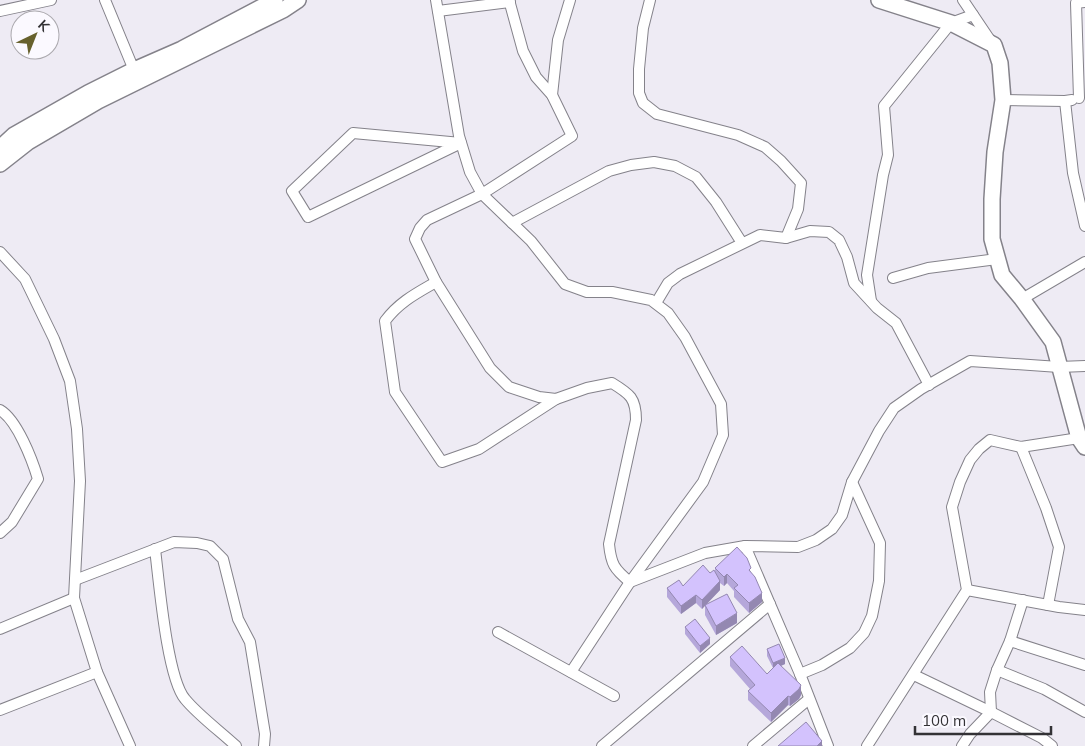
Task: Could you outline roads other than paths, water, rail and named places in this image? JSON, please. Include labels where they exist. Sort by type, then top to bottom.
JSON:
[{"type":"main road","points":[[0,164],[28,142],[136,75],[275,0]]},
{"type":"main road","points":[[0,148],[14,136],[88,93],[136,75],[283,10],[298,0]]},
{"type":"main road","points":[[879,0],[952,23],[994,45],[1000,63],[1003,100],[995,152],[992,239],[1002,275],[1053,342],[1082,443]]},
{"type":"street","points":[[0,11],[51,0]]},
{"type":"street","points":[[105,0],[136,75]]},
{"type":"street","points":[[436,0],[461,143],[470,172],[482,194],[531,241],[565,284],[587,292],[612,292],[651,300],[668,313],[685,337],[721,404],[723,435],[703,482],[630,582],[571,672]]},
{"type":"street","points":[[552,95],[558,40],[570,0]]},
{"type":"street","points":[[650,0],[643,28],[639,69],[639,92],[644,103],[657,114],[738,135],[765,147],[781,161],[801,183],[798,209],[786,238]]},
{"type":"street","points":[[963,0],[994,45]]},
{"type":"street","points":[[438,11],[509,1],[523,51],[536,77],[552,95],[572,136],[482,194],[427,220],[420,228],[415,239],[436,282],[490,368],[509,387],[539,397],[556,399]]},
{"type":"street","points":[[1003,100],[1066,101],[1082,98],[1079,2]]},
{"type":"street","points":[[871,302],[867,275],[888,155],[884,106],[952,23],[973,15]]},
{"type":"street","points":[[1066,101],[1073,173],[1085,226]]},
{"type":"street","points":[[353,133],[461,143],[308,217],[292,191],[353,133]]},
{"type":"street","points":[[512,223],[609,171],[631,165],[654,162],[675,166],[696,177],[716,202],[742,243]]},
{"type":"street","points":[[656,304],[668,283],[680,274],[760,235],[786,238],[810,231],[829,232],[839,240],[847,257],[854,282],[871,302],[896,323],[929,384]]},
{"type":"street","points":[[0,252],[25,279],[54,339],[70,381],[77,429],[80,481],[74,598],[97,672],[130,746]]},
{"type":"street","points":[[893,278],[928,268],[998,259]]},
{"type":"street","points":[[1022,299],[1085,262]]},
{"type":"street","points":[[436,282],[408,298],[394,309],[385,321],[395,392],[442,462],[479,449],[556,399],[587,388],[612,383],[626,392],[636,406],[636,420],[609,544],[611,560],[619,573],[630,582]]},
{"type":"street","points":[[630,582],[705,553],[745,546],[798,547],[816,540],[832,529],[842,515],[852,482],[879,431],[894,408],[929,384],[970,361],[1059,367],[1085,366]]},
{"type":"street","points":[[0,410],[9,419],[29,450],[38,479],[12,522],[0,533]]},
{"type":"street","points":[[867,746],[967,590],[952,507],[970,460],[979,448],[990,440],[1021,447],[1082,443]]},
{"type":"street","points":[[1021,447],[1046,508],[1059,547],[1048,605]]},
{"type":"street","points":[[800,674],[822,665],[850,648],[864,633],[872,616],[879,581],[880,543],[852,482]]},
{"type":"street","points":[[75,580],[174,542],[197,543],[210,546],[224,559],[238,619],[250,642],[265,734],[264,746]]},
{"type":"street","points":[[745,546],[800,674],[828,746]]},
{"type":"street","points":[[155,549],[170,658],[177,684],[184,699],[236,746]]},
{"type":"street","points":[[967,590],[1085,610]]},
{"type":"street","points":[[0,629],[74,598]]},
{"type":"street","points":[[962,746],[970,734],[991,712],[990,692],[997,670],[1010,641],[1023,600]]},
{"type":"street","points":[[602,746],[770,604]]},
{"type":"street","points":[[498,632],[614,696]]},
{"type":"street","points":[[1010,641],[1085,665]]},
{"type":"street","points":[[997,670],[1044,689],[1085,712]]},
{"type":"street","points":[[0,710],[97,672]]},
{"type":"street","points":[[914,675],[1042,738],[1052,746]]},
{"type":"street","points":[[753,746],[809,699]]}]
